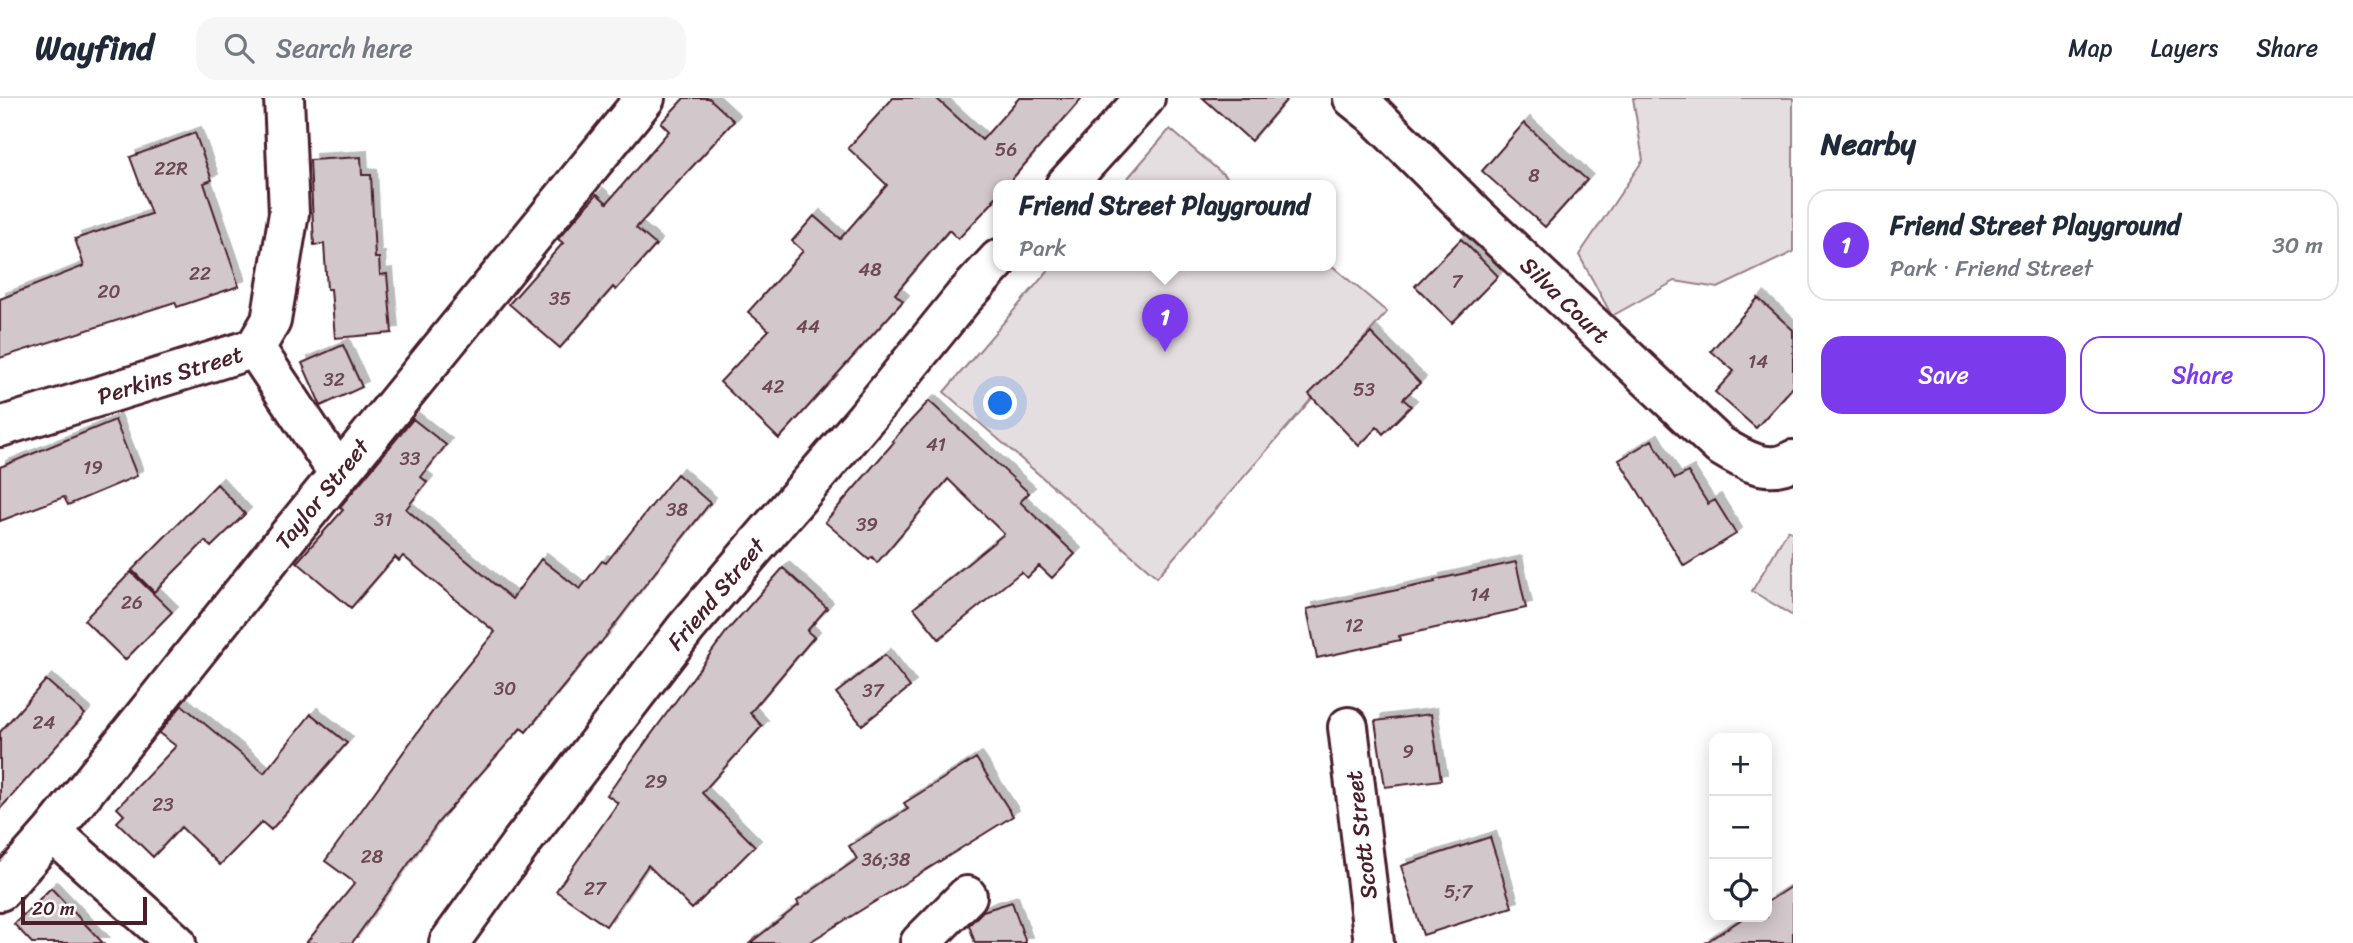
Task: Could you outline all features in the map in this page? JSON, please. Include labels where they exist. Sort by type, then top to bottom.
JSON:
[{"type":"street","name":"Perkins Street","points":[[0,427],[255,348],[271,321],[289,213],[284,98]]},
{"type":"street","name":"Taylor Street","points":[[0,891],[52,832],[645,98]]},
{"type":"street","points":[[1070,180],[1144,98]]},
{"type":"street","name":"Silva Court","points":[[1353,98],[1718,445],[1744,460],[1771,467],[1793,460]]},
{"type":"street","name":"Friend Street","points":[[449,943],[522,842],[686,628],[993,266]]},
{"type":"street","points":[[255,348],[339,474]]},
{"type":"street","name":"Scott Street","points":[[1348,727],[1374,943]]},
{"type":"street","points":[[52,832],[176,943]]},
{"type":"street","points":[[920,943],[967,896]]},
{"type":"shaded area","points":[[1633,98],[1793,98],[1793,252],[1718,288],[1675,281],[1612,316],[1579,255],[1643,160]]},
{"type":"shaded area","points":[[1170,129],[1230,180],[1126,180]]},
{"type":"shaded area","points":[[1336,269],[1387,312],[1157,577],[944,392],[1048,271]]},
{"type":"shaded area","points":[[1788,530],[1793,533],[1793,616],[1752,591]]},
{"type":"building","points":[[684,98],[709,98],[734,121],[636,228],[656,245],[616,290],[613,287],[560,348],[509,304],[563,243],[558,239],[597,194],[607,203],[669,131],[661,123]]},
{"type":"building","points":[[893,98],[936,98],[982,140],[1019,98],[1082,98],[1011,180],[993,180],[993,202],[958,239],[949,230],[895,294],[903,301],[779,439],[720,382],[769,330],[748,312],[803,251],[792,241],[814,216],[840,239],[887,185],[848,148]]},
{"type":"building","points":[[1203,98],[1288,98],[1251,141]]},
{"type":"building","points":[[1524,123],[1587,180],[1545,227],[1482,171]]},
{"type":"building","points":[[195,133],[212,180],[204,183],[239,286],[177,307],[175,302],[0,358],[0,299],[84,266],[75,239],[151,214],[130,157]]},
{"type":"building","points":[[361,157],[362,175],[371,175],[375,258],[379,258],[380,275],[387,274],[392,333],[335,338],[331,289],[327,289],[324,244],[314,245],[310,160]]},
{"type":"building","points":[[1461,239],[1498,276],[1452,323],[1415,286]]},
{"type":"building","points":[[1758,298],[1793,330],[1793,387],[1756,428],[1715,392],[1734,371],[1711,351]]},
{"type":"building","points":[[1371,333],[1420,383],[1403,399],[1411,406],[1383,434],[1377,427],[1359,446],[1309,394]]},
{"type":"building","points":[[343,345],[362,387],[321,406],[302,363]]},
{"type":"building","points":[[929,401],[1029,493],[1020,502],[1075,554],[1052,578],[1039,566],[1027,578],[1021,572],[939,639],[914,608],[1004,534],[948,479],[877,563],[872,557],[869,560],[825,522]]},
{"type":"building","points":[[413,419],[446,445],[421,477],[427,482],[406,509],[512,599],[541,559],[580,589],[602,561],[606,563],[677,474],[710,503],[600,644],[526,732],[521,728],[439,821],[352,943],[306,943],[355,883],[325,861],[439,700],[495,632],[403,556],[399,561],[395,557],[351,608],[297,562],[343,510],[340,507]]},
{"type":"building","points":[[115,420],[137,476],[68,505],[64,497],[0,521],[0,467]]},
{"type":"building","points":[[1652,440],[1675,479],[1688,472],[1708,504],[1715,500],[1736,534],[1684,566],[1619,460]]},
{"type":"building","points":[[217,484],[245,514],[211,547],[205,541],[154,592],[132,570]]},
{"type":"building","points":[[1516,562],[1526,608],[1399,636],[1400,640],[1317,658],[1307,609]]},
{"type":"building","points":[[783,568],[827,608],[807,631],[814,637],[750,713],[762,726],[702,793],[755,846],[692,909],[648,865],[606,926],[556,891],[618,803],[607,795],[727,631]]},
{"type":"building","points":[[131,572],[172,612],[125,660],[84,620]]},
{"type":"building","points":[[885,655],[910,687],[862,725],[836,693]]},
{"type":"building","points":[[46,680],[85,714],[0,809],[0,732]]},
{"type":"building","points":[[182,705],[264,773],[311,714],[347,743],[271,830],[262,822],[220,865],[181,827],[153,857],[117,822],[124,815],[117,808],[176,746],[159,733]]},
{"type":"building","points":[[1431,714],[1441,780],[1385,787],[1375,721]]},
{"type":"building","points":[[976,758],[1013,816],[808,943],[750,943],[799,905],[797,901],[857,859],[849,846],[908,809],[904,803]]},
{"type":"building","points":[[1490,837],[1512,907],[1423,935],[1401,866]]},
{"type":"building","points":[[1793,885],[1793,943],[1705,943],[1737,922],[1772,922],[1772,899]]},
{"type":"building","points":[[51,888],[103,943],[32,943],[14,924]]},
{"type":"building","points":[[1012,902],[1026,943],[975,943],[969,925],[983,911]]},
{"type":"place","name":"Friend Street Playground","points":[[1165,352]]}]
